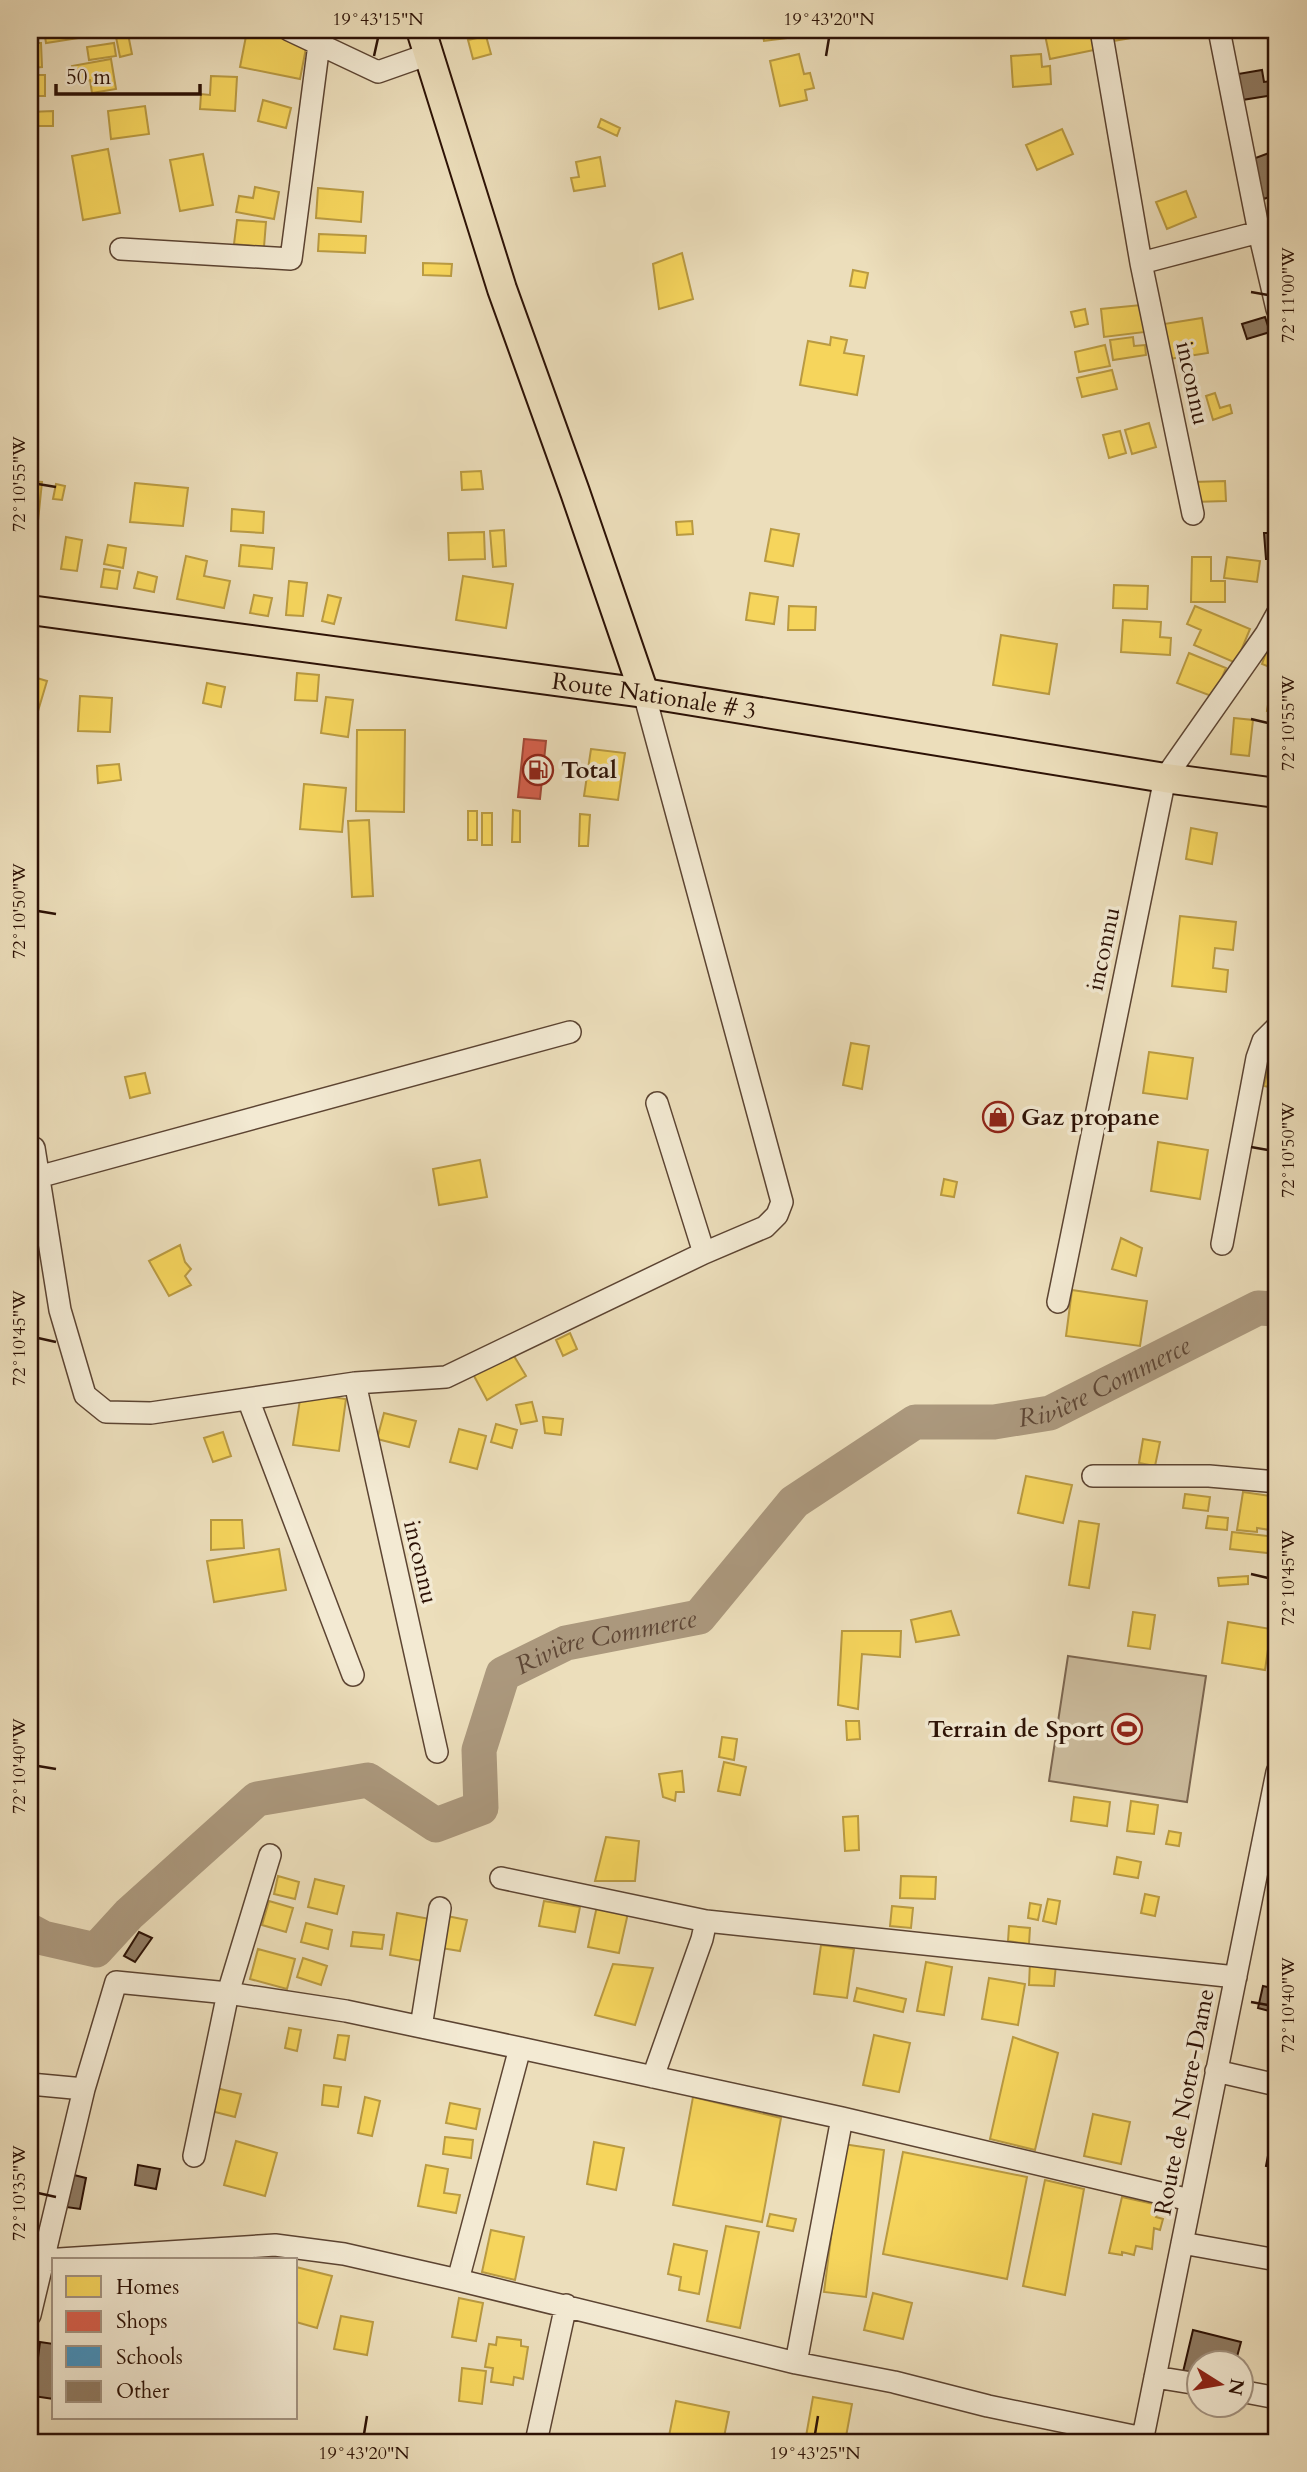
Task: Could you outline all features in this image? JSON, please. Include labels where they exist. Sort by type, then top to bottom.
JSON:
[{"type":"main road","points":[[425,42],[502,289],[644,692]]},
{"type":"main road","name":"Route Nationale # 3","points":[[30,610],[644,692],[1165,778],[1277,793]]},
{"type":"street","points":[[289,30],[378,72],[425,42]]},
{"type":"street","name":"inconnu","points":[[1101,30],[1141,262],[1193,514]]},
{"type":"street","points":[[1219,30],[1277,309]]},
{"type":"street","points":[[121,249],[291,259],[319,44]]},
{"type":"street","points":[[1141,262],[1259,232]]},
{"type":"street","name":"inconnu","points":[[1058,1302],[1165,778],[1272,636],[1277,614]]},
{"type":"street","points":[[31,1142],[60,1310],[85,1395],[106,1412],[151,1413],[355,1383],[446,1377],[704,1253],[765,1227],[778,1215],[782,1202],[644,692]]},
{"type":"street","points":[[1222,1244],[1257,1058],[1263,1041],[1277,1027]]},
{"type":"street","points":[[38,1177],[570,1032]]},
{"type":"street","points":[[657,1103],[704,1253]]},
{"type":"street","name":"inconnu","points":[[355,1383],[437,1752]]},
{"type":"street","points":[[248,1399],[353,1675]]},
{"type":"street","points":[[1093,1476],[1209,1476],[1277,1482]]},
{"type":"street","name":"Route de Notre-Dame","points":[[1143,2440],[1277,1772]]},
{"type":"street","points":[[194,2157],[228,1993],[270,1855]]},
{"type":"street","points":[[501,1878],[706,1921],[1236,1977]]},
{"type":"street","points":[[421,2027],[440,1908]]},
{"type":"street","points":[[653,2077],[706,1921]]},
{"type":"street","points":[[30,2315],[85,2089],[116,1982],[228,1993],[346,2011],[842,2118],[1190,2200]]},
{"type":"street","points":[[458,2280],[520,2048]]},
{"type":"street","points":[[1216,2071],[1277,2085]]},
{"type":"street","points":[[30,2084],[85,2089]]},
{"type":"street","points":[[796,2363],[842,2118]]},
{"type":"street","points":[[1182,2244],[1277,2260]]},
{"type":"street","points":[[75,2258],[275,2245],[344,2255],[566,2305],[796,2363],[894,2382],[1143,2440]]},
{"type":"street","points":[[44,2260],[52,2259]]},
{"type":"street","points":[[536,2442],[566,2305]]},
{"type":"street","points":[[1155,2377],[1184,2382]]},
{"type":"street","points":[[1254,2394],[1277,2398]]},
{"type":"shaded area","name":"Terrain de Sport","points":[[1068,1656],[1206,1676],[1187,1802],[1049,1781]]},
{"type":"building: Homes","points":[[44,30],[78,30],[79,38],[46,43]]},
{"type":"building: Homes","points":[[762,30],[828,30],[829,33],[764,41]]},
{"type":"building: Homes","points":[[1044,30],[1090,30],[1094,50],[1050,59]]},
{"type":"building: Homes","points":[[1111,30],[1148,30],[1149,35],[1113,41]]},
{"type":"building: Homes","points":[[247,31],[307,43],[300,79],[240,67]]},
{"type":"building: Homes","points":[[128,34],[132,54],[120,57],[116,37]]},
{"type":"building: Homes","points":[[486,36],[491,54],[473,59],[468,40]]},
{"type":"building: Homes","points":[[30,43],[41,43],[42,67],[30,68]]},
{"type":"building: Homes","points":[[114,43],[116,56],[89,60],[87,47]]},
{"type":"building: Homes","points":[[799,54],[804,74],[810,73],[814,88],[805,90],[807,100],[780,106],[770,61]]},
{"type":"building: Homes","points":[[1041,54],[1042,67],[1050,66],[1051,84],[1013,87],[1011,56]]},
{"type":"building: Homes","points":[[111,59],[116,89],[92,93],[90,80],[75,82],[72,66]]},
{"type":"building: Homes","points":[[30,75],[45,75],[45,96],[30,96]]},
{"type":"building: Homes","points":[[211,76],[237,77],[235,111],[200,109],[201,94],[210,95]]},
{"type":"building: Homes","points":[[263,100],[291,108],[286,128],[258,121]]},
{"type":"building: Homes","points":[[145,106],[149,134],[111,139],[108,111]]},
{"type":"building: Homes","points":[[53,111],[53,126],[30,126],[30,112]]},
{"type":"building: Homes","points":[[601,119],[620,128],[617,136],[598,127]]},
{"type":"building: Homes","points":[[1062,129],[1073,154],[1037,170],[1026,145]]},
{"type":"building: Homes","points":[[108,149],[120,213],[83,220],[72,156]]},
{"type":"building: Homes","points":[[203,154],[213,205],[180,211],[170,160]]},
{"type":"building: Homes","points":[[600,157],[605,186],[574,191],[571,178],[579,177],[576,162]]},
{"type":"building: Homes","points":[[255,187],[279,192],[274,219],[236,212],[239,196],[253,198]]},
{"type":"building: Homes","points":[[318,188],[363,192],[361,222],[316,218]]},
{"type":"building: Homes","points":[[1186,191],[1196,217],[1167,229],[1156,202]]},
{"type":"building: Homes","points":[[237,220],[266,222],[264,247],[234,244]]},
{"type":"building: Homes","points":[[319,234],[366,236],[365,253],[318,251]]},
{"type":"building: Homes","points":[[682,253],[693,299],[659,309],[653,264]]},
{"type":"building: Homes","points":[[423,263],[452,264],[451,276],[423,275]]},
{"type":"building: Homes","points":[[853,270],[868,273],[865,288],[850,286]]},
{"type":"building: Homes","points":[[1141,305],[1145,332],[1104,337],[1101,309]]},
{"type":"building: Homes","points":[[1085,309],[1088,324],[1075,327],[1071,312]]},
{"type":"building: Homes","points":[[1202,318],[1208,353],[1169,359],[1164,324]]},
{"type":"building: Homes","points":[[831,337],[847,340],[844,353],[864,356],[857,395],[800,385],[808,341],[830,345]]},
{"type":"building: Homes","points":[[1133,337],[1134,346],[1145,345],[1146,355],[1113,360],[1110,340]]},
{"type":"building: Homes","points":[[1105,345],[1110,366],[1079,372],[1075,352]]},
{"type":"building: Homes","points":[[1112,370],[1117,389],[1082,397],[1077,378]]},
{"type":"building: Homes","points":[[1215,393],[1220,408],[1230,405],[1232,413],[1213,420],[1206,396]]},
{"type":"building: Homes","points":[[1149,423],[1156,447],[1132,454],[1125,430]]},
{"type":"building: Homes","points":[[1120,431],[1126,453],[1109,458],[1103,435]]},
{"type":"building: Homes","points":[[481,471],[483,489],[462,490],[461,472]]},
{"type":"building: Homes","points":[[30,481],[42,482],[38,521],[30,520]]},
{"type":"building: Homes","points":[[1225,481],[1226,501],[1194,502],[1193,482]]},
{"type":"building: Homes","points":[[135,483],[188,488],[183,526],[130,522]]},
{"type":"building: Homes","points":[[56,484],[65,486],[62,500],[53,499]]},
{"type":"building: Homes","points":[[232,509],[264,512],[263,533],[231,531]]},
{"type":"building: Homes","points":[[692,521],[693,534],[677,535],[676,522]]},
{"type":"building: Homes","points":[[771,529],[799,534],[793,566],[765,561]]},
{"type":"building: Homes","points":[[504,530],[506,566],[493,567],[490,531]]},
{"type":"building: Homes","points":[[484,532],[485,559],[449,560],[448,533]]},
{"type":"building: Homes","points":[[66,537],[82,540],[77,571],[61,569]]},
{"type":"building: Homes","points":[[108,545],[126,548],[123,568],[104,564]]},
{"type":"building: Homes","points":[[241,545],[274,548],[272,569],[239,566]]},
{"type":"building: Homes","points":[[186,556],[207,561],[204,576],[230,581],[224,608],[177,599]]},
{"type":"building: Homes","points":[[1192,557],[1211,557],[1211,581],[1225,581],[1225,602],[1191,602]]},
{"type":"building: Homes","points":[[1227,557],[1260,561],[1257,582],[1224,578]]},
{"type":"building: Homes","points":[[104,569],[120,571],[117,589],[101,587]]},
{"type":"building: Homes","points":[[138,572],[157,577],[154,592],[134,588]]},
{"type":"building: Homes","points":[[463,576],[513,584],[506,628],[456,620]]},
{"type":"building: Homes","points":[[289,581],[307,583],[303,616],[286,615]]},
{"type":"building: Homes","points":[[1114,585],[1148,586],[1147,609],[1113,608]]},
{"type":"building: Homes","points":[[750,593],[778,597],[774,624],[746,620]]},
{"type":"building: Homes","points":[[254,595],[272,598],[268,616],[250,613]]},
{"type":"building: Homes","points":[[328,595],[341,598],[334,624],[322,621]]},
{"type":"building: Homes","points":[[789,606],[816,607],[815,630],[788,630]]},
{"type":"building: Homes","points":[[1195,606],[1250,629],[1236,663],[1194,645],[1201,630],[1187,624]]},
{"type":"building: Homes","points":[[1123,620],[1161,622],[1160,637],[1171,638],[1170,655],[1121,652]]},
{"type":"building: Homes","points":[[1001,635],[1057,644],[1049,694],[993,685]]},
{"type":"building: Homes","points":[[1269,644],[1277,647],[1277,670],[1262,664]]},
{"type":"building: Homes","points":[[1189,653],[1226,668],[1214,697],[1177,683]]},
{"type":"building: Homes","points":[[297,673],[319,675],[317,701],[295,700]]},
{"type":"building: Homes","points":[[30,676],[47,681],[38,711],[30,709]]},
{"type":"building: Homes","points":[[1272,680],[1277,681],[1277,713],[1267,711]]},
{"type":"building: Homes","points":[[207,683],[225,687],[221,707],[203,703]]},
{"type":"building: Homes","points":[[80,696],[112,698],[110,732],[78,731]]},
{"type":"building: Homes","points":[[326,697],[353,700],[348,737],[321,733]]},
{"type":"building: Homes","points":[[1234,718],[1253,720],[1249,756],[1231,754]]},
{"type":"building: Homes","points":[[357,730],[405,730],[404,812],[356,811]]},
{"type":"building: Homes","points":[[591,749],[625,753],[618,800],[584,796]]},
{"type":"building: Homes","points":[[119,764],[121,780],[98,783],[97,766]]},
{"type":"building: Homes","points":[[304,784],[346,788],[342,832],[300,829]]},
{"type":"building: Homes","points":[[513,810],[520,811],[520,842],[512,842]]},
{"type":"building: Homes","points":[[468,811],[477,811],[477,840],[468,840]]},
{"type":"building: Homes","points":[[482,813],[492,813],[492,845],[482,845]]},
{"type":"building: Homes","points":[[580,814],[590,815],[588,846],[579,846]]},
{"type":"building: Homes","points":[[369,820],[373,896],[352,897],[348,821]]},
{"type":"building: Homes","points":[[1191,828],[1217,833],[1212,864],[1186,859]]},
{"type":"building: Homes","points":[[1180,916],[1236,922],[1233,950],[1215,948],[1213,968],[1228,970],[1226,992],[1172,986]]},
{"type":"building: Homes","points":[[851,1043],[869,1046],[862,1089],[843,1085]]},
{"type":"building: Homes","points":[[1149,1052],[1193,1058],[1187,1099],[1143,1093]]},
{"type":"building: Homes","points":[[1271,1054],[1277,1056],[1277,1089],[1264,1086]]},
{"type":"building: Homes","points":[[145,1073],[150,1093],[130,1098],[125,1077]]},
{"type":"building: Homes","points":[[1158,1142],[1208,1150],[1200,1199],[1151,1191]]},
{"type":"building: Homes","points":[[480,1160],[487,1197],[439,1205],[433,1169]]},
{"type":"building: Homes","points":[[944,1179],[957,1182],[954,1197],[941,1195]]},
{"type":"building: Homes","points":[[1121,1238],[1142,1248],[1136,1276],[1112,1269]]},
{"type":"building: Homes","points":[[180,1245],[185,1262],[191,1269],[185,1276],[191,1285],[169,1296],[149,1261]]},
{"type":"building: Homes","points":[[1072,1290],[1147,1301],[1140,1346],[1066,1336]]},
{"type":"building: Homes","points":[[570,1333],[577,1349],[563,1356],[556,1340]]},
{"type":"building: Homes","points":[[511,1351],[526,1376],[487,1400],[473,1374]]},
{"type":"building: Homes","points":[[301,1393],[346,1399],[339,1451],[293,1445]]},
{"type":"building: Homes","points":[[532,1402],[537,1421],[521,1424],[516,1405]]},
{"type":"building: Homes","points":[[384,1413],[416,1421],[409,1447],[377,1439]]},
{"type":"building: Homes","points":[[543,1417],[563,1419],[561,1435],[545,1433]]},
{"type":"building: Homes","points":[[496,1424],[517,1430],[512,1448],[491,1442]]},
{"type":"building: Homes","points":[[459,1429],[486,1436],[477,1469],[450,1462]]},
{"type":"building: Homes","points":[[223,1432],[231,1456],[213,1462],[204,1438]]},
{"type":"building: Homes","points":[[1143,1439],[1160,1442],[1155,1466],[1139,1463]]},
{"type":"building: Homes","points":[[1026,1476],[1072,1485],[1063,1523],[1018,1513]]},
{"type":"building: Homes","points":[[1243,1492],[1277,1497],[1277,1524],[1271,1523],[1270,1530],[1257,1528],[1257,1532],[1237,1530]]},
{"type":"building: Homes","points":[[1185,1494],[1210,1497],[1208,1511],[1183,1508]]},
{"type":"building: Homes","points":[[1208,1516],[1228,1518],[1227,1530],[1206,1528]]},
{"type":"building: Homes","points":[[211,1520],[242,1520],[244,1548],[211,1550]]},
{"type":"building: Homes","points":[[1079,1521],[1099,1524],[1089,1588],[1069,1585]]},
{"type":"building: Homes","points":[[1232,1532],[1277,1537],[1277,1554],[1230,1549]]},
{"type":"building: Homes","points":[[279,1549],[286,1590],[214,1602],[207,1561]]},
{"type":"building: Homes","points":[[1248,1576],[1248,1584],[1219,1586],[1218,1578]]},
{"type":"building: Homes","points":[[951,1611],[959,1635],[916,1642],[911,1620]]},
{"type":"building: Homes","points":[[1133,1612],[1155,1615],[1150,1649],[1128,1646]]},
{"type":"building: Homes","points":[[1228,1622],[1271,1629],[1265,1670],[1222,1663]]},
{"type":"building: Homes","points":[[842,1631],[901,1631],[900,1657],[862,1654],[858,1709],[838,1705]]},
{"type":"building: Homes","points":[[846,1721],[859,1721],[860,1739],[847,1740]]},
{"type":"building: Homes","points":[[722,1737],[737,1739],[734,1760],[719,1757]]},
{"type":"building: Homes","points":[[724,1762],[746,1767],[740,1795],[718,1791]]},
{"type":"building: Homes","points":[[682,1771],[684,1792],[676,1792],[675,1801],[663,1797],[659,1774]]},
{"type":"building: Homes","points":[[1074,1797],[1110,1802],[1107,1826],[1071,1821]]},
{"type":"building: Homes","points":[[1131,1801],[1158,1805],[1154,1834],[1127,1831]]},
{"type":"building: Homes","points":[[858,1816],[859,1850],[845,1851],[843,1817]]},
{"type":"building: Homes","points":[[1169,1831],[1181,1833],[1179,1846],[1166,1844]]},
{"type":"building: Homes","points":[[606,1837],[639,1841],[635,1881],[595,1881]]},
{"type":"building: Homes","points":[[1117,1857],[1141,1862],[1138,1878],[1114,1874]]},
{"type":"building: Homes","points":[[278,1876],[299,1882],[295,1899],[274,1894]]},
{"type":"building: Homes","points":[[901,1876],[936,1877],[935,1899],[900,1898]]},
{"type":"building: Homes","points":[[315,1879],[344,1886],[337,1914],[308,1907]]},
{"type":"building: Homes","points":[[1145,1894],[1159,1897],[1155,1916],[1141,1913]]},
{"type":"building: Homes","points":[[1048,1899],[1060,1901],[1056,1924],[1043,1921]]},
{"type":"building: Homes","points":[[269,1901],[293,1908],[286,1932],[262,1925]]},
{"type":"building: Homes","points":[[544,1901],[580,1907],[575,1932],[539,1926]]},
{"type":"building: Homes","points":[[1030,1903],[1041,1905],[1038,1920],[1028,1918]]},
{"type":"building: Homes","points":[[597,1906],[628,1913],[619,1953],[588,1947]]},
{"type":"building: Homes","points":[[892,1906],[913,1908],[911,1928],[890,1926]]},
{"type":"building: Homes","points":[[397,1913],[430,1919],[423,1961],[390,1955]]},
{"type":"building: Homes","points":[[447,1916],[467,1920],[460,1951],[441,1948]]},
{"type":"building: Homes","points":[[306,1923],[332,1930],[328,1949],[301,1942]]},
{"type":"building: Homes","points":[[1009,1926],[1030,1928],[1029,1944],[1008,1941]]},
{"type":"building: Homes","points":[[353,1932],[384,1935],[382,1949],[351,1946]]},
{"type":"building: Homes","points":[[821,1945],[854,1949],[847,1998],[814,1994]]},
{"type":"building: Homes","points":[[258,1949],[295,1959],[287,1989],[250,1979]]},
{"type":"building: Homes","points":[[303,1958],[327,1966],[321,1985],[297,1977]]},
{"type":"building: Homes","points":[[926,1962],[952,1967],[944,2015],[917,2011]]},
{"type":"building: Homes","points":[[1030,1962],[1056,1964],[1054,1986],[1029,1985]]},
{"type":"building: Homes","points":[[613,1964],[653,1968],[635,2025],[595,2015]]},
{"type":"building: Homes","points":[[989,1978],[1025,1984],[1018,2025],[982,2019]]},
{"type":"building: Homes","points":[[857,1988],[906,1999],[903,2012],[854,2001]]},
{"type":"building: Homes","points":[[289,2028],[301,2030],[297,2051],[285,2048]]},
{"type":"building: Homes","points":[[338,2035],[349,2036],[345,2060],[334,2058]]},
{"type":"building: Homes","points":[[874,2035],[910,2043],[899,2092],[863,2085]]},
{"type":"building: Homes","points":[[1013,2037],[1058,2053],[1035,2150],[990,2139]]},
{"type":"building: Homes","points":[[324,2085],[341,2087],[338,2107],[322,2105]]},
{"type":"building: Homes","points":[[216,2088],[241,2094],[235,2117],[211,2111]]},
{"type":"building: Homes","points":[[365,2097],[380,2101],[372,2136],[358,2133]]},
{"type":"building: Homes","points":[[693,2097],[781,2118],[762,2222],[673,2205]]},
{"type":"building: Homes","points":[[450,2103],[480,2109],[476,2129],[446,2123]]},
{"type":"building: Homes","points":[[1093,2114],[1130,2122],[1121,2164],[1084,2156]]},
{"type":"building: Homes","points":[[445,2137],[473,2140],[471,2158],[443,2154]]},
{"type":"building: Homes","points":[[236,2141],[277,2153],[265,2196],[224,2185]]},
{"type":"building: Homes","points":[[594,2142],[624,2148],[616,2190],[587,2184]]},
{"type":"building: Homes","points":[[843,2144],[884,2150],[866,2297],[824,2292]]},
{"type":"building: Homes","points":[[903,2152],[1027,2177],[1007,2279],[883,2254]]},
{"type":"building: Homes","points":[[426,2165],[448,2169],[444,2193],[460,2195],[456,2213],[418,2206]]},
{"type":"building: Homes","points":[[1045,2180],[1084,2189],[1065,2295],[1023,2286]]},
{"type":"building: Homes","points":[[1122,2197],[1158,2205],[1156,2217],[1163,2219],[1160,2230],[1154,2228],[1152,2249],[1136,2246],[1134,2255],[1109,2253]]},
{"type":"building: Homes","points":[[770,2214],[796,2219],[793,2231],[767,2226]]},
{"type":"building: Homes","points":[[726,2226],[759,2232],[740,2328],[707,2321]]},
{"type":"building: Homes","points":[[491,2230],[524,2237],[515,2280],[482,2272]]},
{"type":"building: Homes","points":[[674,2244],[707,2251],[699,2294],[679,2290],[681,2277],[668,2274]]},
{"type":"building: Homes","points":[[298,2268],[332,2276],[317,2328],[298,2323]]},
{"type":"building: Homes","points":[[873,2293],[912,2303],[903,2339],[864,2330]]},
{"type":"building: Homes","points":[[459,2298],[483,2303],[476,2341],[452,2337]]},
{"type":"building: Homes","points":[[341,2316],[373,2322],[367,2355],[334,2349]]},
{"type":"building: Homes","points":[[497,2337],[521,2340],[521,2346],[528,2347],[523,2379],[514,2377],[513,2385],[491,2382],[493,2368],[485,2367],[489,2344],[496,2345]]},
{"type":"building: Homes","points":[[462,2368],[486,2371],[482,2404],[459,2401]]},
{"type":"building: Homes","points":[[813,2397],[852,2404],[845,2442],[805,2442]]},
{"type":"building: Homes","points":[[676,2401],[729,2412],[723,2442],[668,2441]]},
{"type":"building: Homes","points":[[1048,2434],[1082,2440],[1082,2442],[1046,2442]]},
{"type":"building: Shops","points":[[524,739],[546,741],[540,799],[518,797]]},
{"type":"building: Schools","points":[[1272,1407],[1277,1407],[1277,1460],[1269,1460]]},
{"type":"building: Other","points":[[1262,70],[1264,82],[1272,81],[1274,95],[1242,100],[1238,74]]},
{"type":"building: Other","points":[[1277,150],[1277,194],[1264,199],[1250,160]]},
{"type":"building: Other","points":[[1265,317],[1270,332],[1247,339],[1242,324]]},
{"type":"building: Other","points":[[1264,533],[1277,533],[1277,559],[1266,559]]},
{"type":"building: Other","points":[[139,1932],[152,1938],[135,1962],[124,1956]]},
{"type":"building: Other","points":[[1263,1986],[1277,1989],[1277,2013],[1258,2008]]},
{"type":"building: Other","points":[[1272,2135],[1277,2136],[1277,2168],[1266,2166]]},
{"type":"building: Other","points":[[138,2165],[160,2169],[156,2189],[135,2185]]},
{"type":"building: Other","points":[[74,2175],[86,2178],[80,2209],[66,2207]]},
{"type":"building: Other","points":[[1193,2330],[1241,2342],[1239,2350],[1188,2350]]},
{"type":"building: Other","points":[[40,2342],[52,2344],[52,2399],[33,2396]]},
{"type":"building: Other","points":[[1277,2405],[1277,2438],[1269,2437]]},
{"type":"waterway","name":"Rivière Commerce","points":[[30,1931],[43,1938],[96,1950],[129,1914],[257,1799],[368,1780],[436,1825],[481,1808],[479,1750],[503,1674],[566,1643],[699,1617],[794,1502],[915,1422],[994,1422],[1050,1413],[1258,1308],[1277,1309]]},
{"type":"place","name":"Total","points":[[538,770]]},
{"type":"place","name":"Gaz propane","points":[[998,1117]]},
{"type":"place","name":"Terrain de Sport","points":[[1127,1729]]}]
